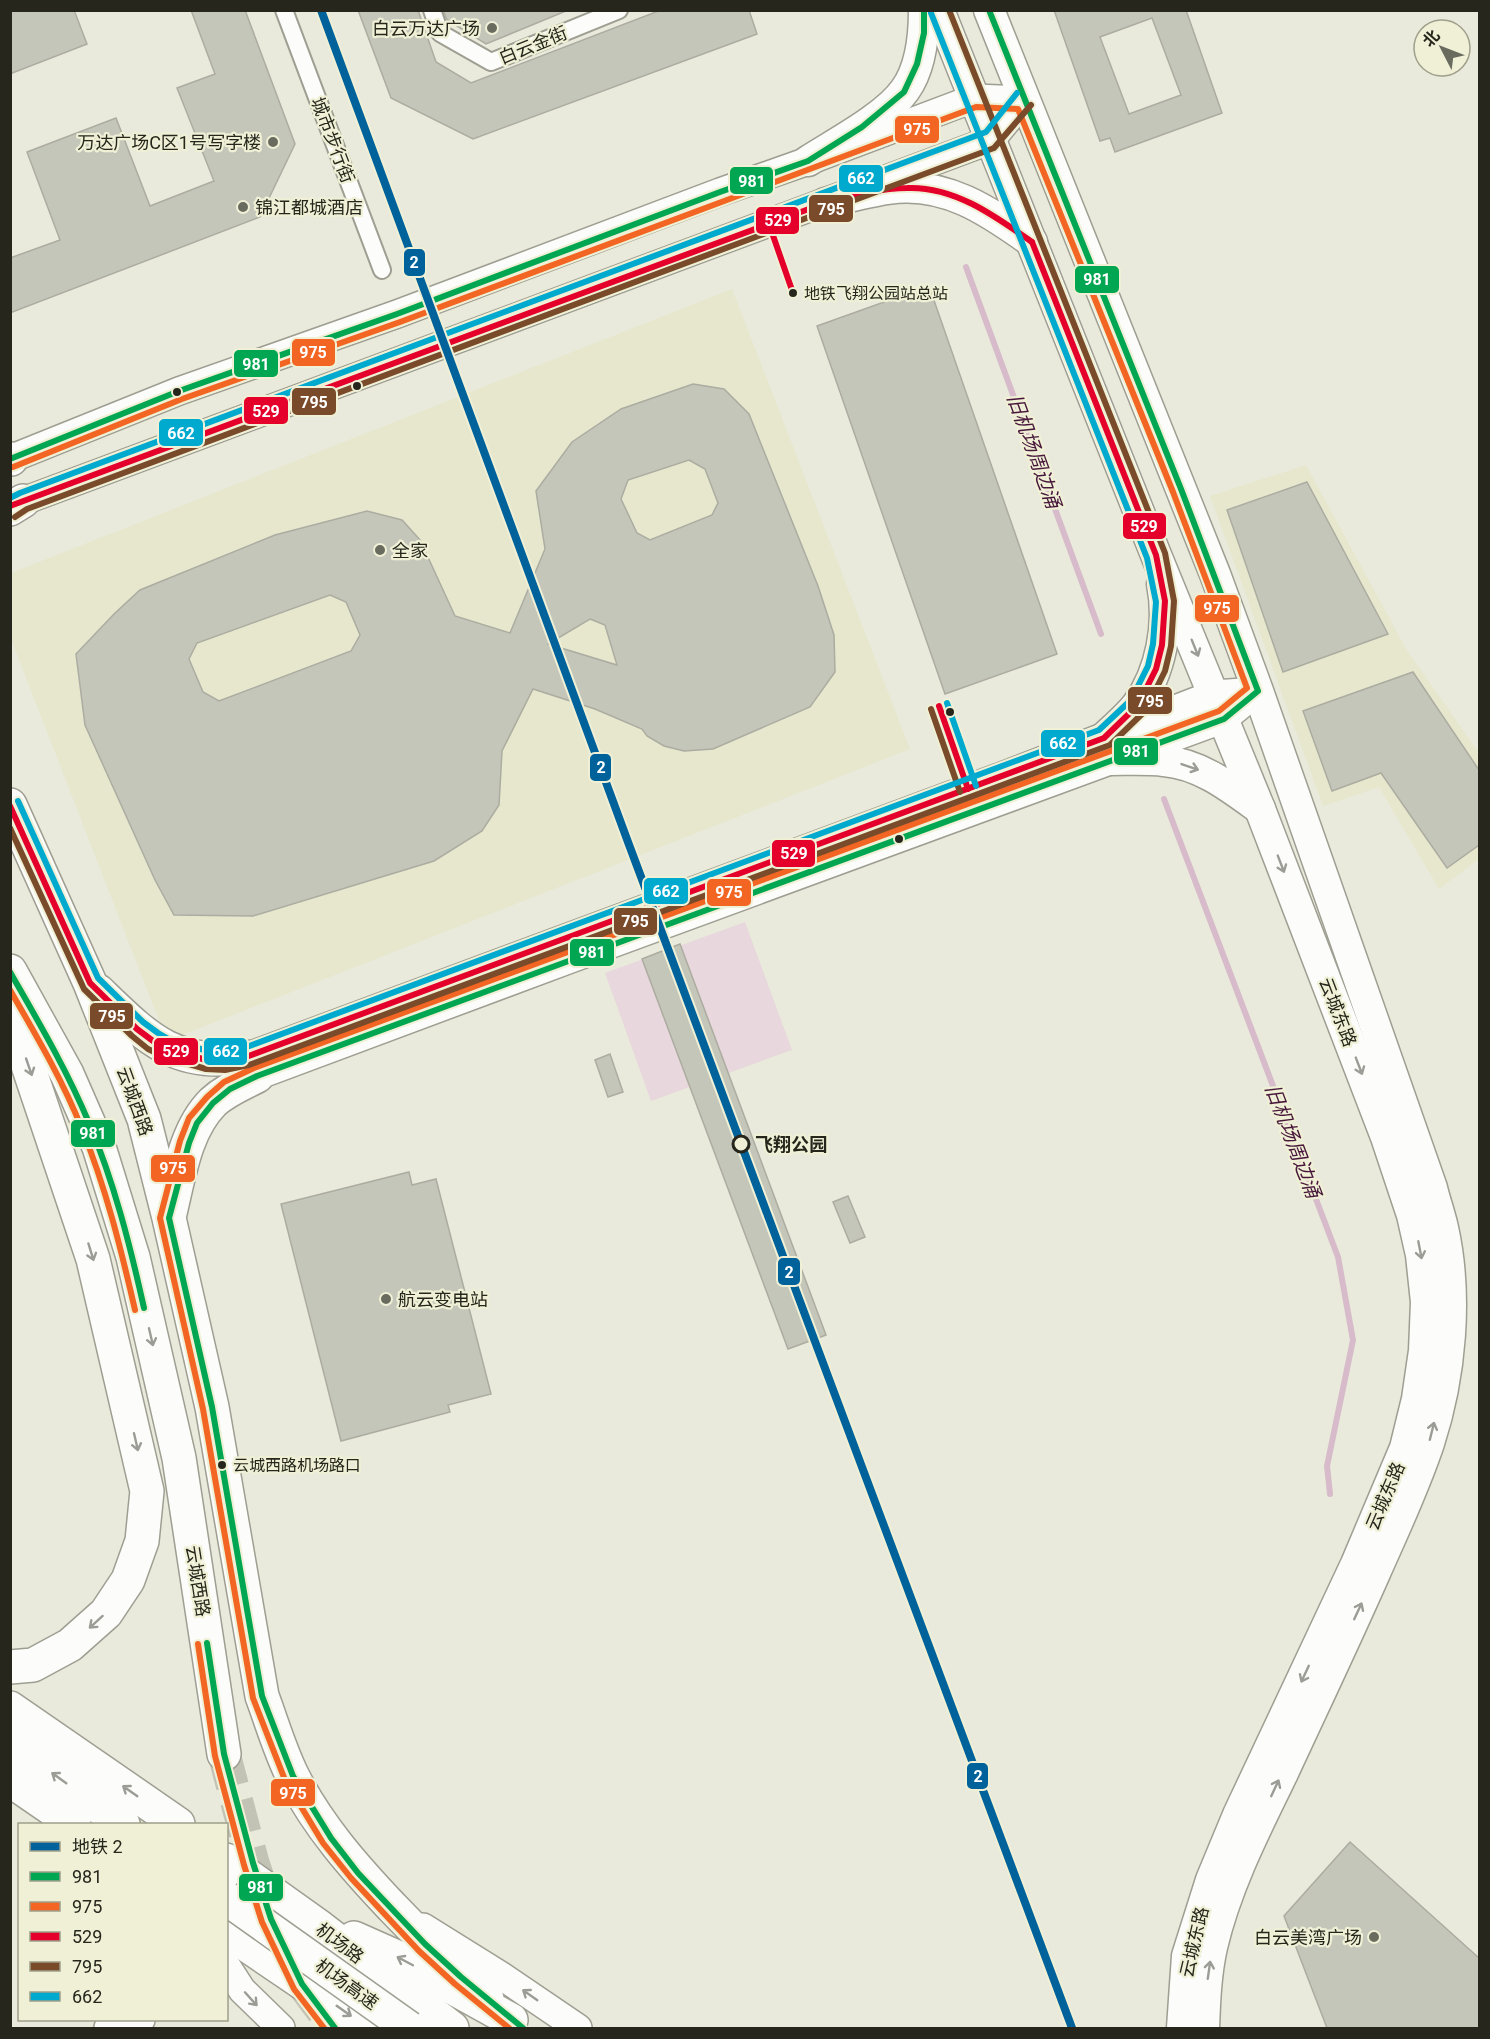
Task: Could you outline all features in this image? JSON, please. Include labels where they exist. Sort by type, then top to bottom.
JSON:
[{"type":"main road","points":[[808,161],[862,127],[904,92],[917,64],[924,33],[924,10]]},
{"type":"main road","name":"云城东路","points":[[939,10],[1156,555],[1174,594],[1260,809],[1386,1137],[1412,1215],[1421,1255],[1426,1302],[1424,1351],[1408,1438],[1393,1480],[1356,1564],[1238,1815],[1211,1880],[1187,1956],[1182,2028]]},
{"type":"main road","name":"云城东路","points":[[989,10],[1215,574],[1432,1188],[1443,1228],[1449,1269],[1450,1308],[1444,1382],[1430,1441],[1368,1590],[1254,1833],[1225,1902],[1212,1948],[1205,1994],[1204,2028]]},
{"type":"main road","points":[[825,203],[890,188],[937,191],[963,198],[988,211],[1032,242]]},
{"type":"main road","points":[[1156,555],[1166,601],[1162,645],[1156,669],[1138,705],[1108,749],[1188,766],[1210,775],[1260,809]]},
{"type":"main road","points":[[1174,594],[1195,602],[1203,600],[1212,589],[1215,574]]},
{"type":"main road","name":"云城西路","points":[[10,805],[90,983],[144,1119],[212,1407],[262,1696],[293,1776],[331,1838],[358,1873],[426,1944],[517,2024]]},
{"type":"main road","name":"云城西路","points":[[10,971],[67,1074],[99,1147],[133,1257],[179,1458],[224,1754]]},
{"type":"main road","points":[[90,983],[137,1029],[153,1041],[170,1049],[206,1059],[251,1067]]},
{"type":"main road","points":[[10,1012],[93,1258],[147,1491],[142,1541],[128,1580],[106,1613],[70,1645],[33,1665],[10,1667]]},
{"type":"main road","points":[[169,1218],[189,1143],[197,1124],[213,1102],[230,1089],[251,1067]]},
{"type":"main road","points":[[10,1708],[177,1823]]},
{"type":"main road","points":[[10,1744],[122,1823]]},
{"type":"main road","points":[[10,1779],[73,1823]]},
{"type":"main road","name":"机场路","points":[[228,1861],[321,1928],[453,2028]]},
{"type":"main road","name":"机场高速","points":[[228,1900],[409,2028]]},
{"type":"main road","points":[[321,1928],[375,1946],[445,1982],[517,2024]]},
{"type":"main road","points":[[228,1932],[369,2028]]},
{"type":"street","name":"城市步行街","points":[[284,10],[382,270]]},
{"type":"street","name":"白云金街","points":[[432,10],[440,33],[491,62],[619,10]]},
{"type":"street","points":[[10,459],[179,391],[409,310],[975,98],[1024,100]]},
{"type":"street","points":[[15,506],[991,140],[1024,100]]},
{"type":"street","points":[[755,180],[775,185],[781,200],[769,224]]},
{"type":"street","points":[[251,1067],[1258,692]]},
{"type":"street","points":[[251,1067],[968,789],[1108,749]]},
{"type":"street","points":[[228,1899],[267,1906],[321,1928]]},
{"type":"street","points":[[392,1907],[500,1975],[578,2028]]},
{"type":"street","points":[[228,1968],[243,1990],[281,2028]]},
{"type":"shaded area","points":[[732,289],[910,749],[167,1041],[11,639],[11,573]]},
{"type":"shaded area","points":[[1306,465],[1406,649],[1479,753],[1479,859],[1439,889],[1379,787],[1323,806],[1210,496]]},
{"type":"shaded area","points":[[745,922],[792,1050],[651,1101],[605,973]]},
{"type":"building","points":[[10,10],[74,10],[87,44],[10,74]]},
{"type":"building","points":[[191,10],[245,10],[295,144],[260,217],[10,313],[10,258],[60,240],[27,152],[116,118],[150,206],[214,181],[177,88],[215,74]]},
{"type":"building","points":[[358,10],[418,10],[436,62],[471,83],[661,10],[749,10],[757,34],[473,139],[391,98]]},
{"type":"building","name":"白云万达广场","points":[[443,10],[566,11],[486,44],[447,20]]},
{"type":"building","points":[[1054,10],[1186,10],[1222,113],[1115,152],[1110,138],[1100,141]],"holes":[[[1152,18],[1181,95],[1129,114],[1100,37]]]},
{"type":"building","points":[[929,286],[1057,654],[945,694],[817,326]]},
{"type":"building","points":[[693,384],[724,389],[749,414],[818,586],[834,635],[835,672],[810,707],[713,749],[684,751],[664,746],[647,736],[642,729],[595,709],[533,689],[502,751],[499,805],[482,831],[434,861],[253,916],[174,915],[155,880],[85,725],[76,654],[140,590],[275,535],[367,511],[402,520],[420,540],[455,616],[510,633],[545,549],[536,491],[572,442],[621,409]],"holes":[[[689,460],[705,469],[718,503],[712,515],[650,540],[637,533],[621,499],[628,480]],[[330,595],[346,602],[360,635],[351,651],[219,701],[203,692],[189,659],[197,643]],[[590,619],[605,625],[617,665],[548,644]]]},
{"type":"building","points":[[1307,482],[1388,634],[1283,672],[1227,510]]},
{"type":"building","points":[[1413,672],[1479,770],[1479,845],[1447,868],[1381,773],[1332,791],[1303,711]]},
{"type":"building","name":"飞翔公园","points":[[680,944],[826,1335],[788,1349],[642,959]]},
{"type":"building","points":[[610,1054],[623,1092],[608,1097],[595,1060]]},
{"type":"building","name":"航云变电站","points":[[409,1172],[412,1185],[436,1179],[491,1394],[448,1405],[450,1412],[341,1441],[281,1204]]},
{"type":"building","points":[[848,1196],[865,1237],[850,1243],[833,1202]]},
{"type":"building","name":"白云美湾广场","points":[[1350,1842],[1479,1958],[1479,2028],[1327,2028],[1284,1916]]},
{"type":"waterway","name":"旧机场周边涌","points":[[966,267],[1101,634]]},
{"type":"waterway","name":"旧机场周边涌","points":[[1164,799],[1338,1257],[1353,1340],[1327,1466],[1330,1494]]},
{"type":"tunnel","points":[[224,1754],[265,1899]]},
{"type":"tunnel","points":[[303,1985],[335,2028]]},
{"type":"metro line","name":"2","points":[[321,10],[628,842],[1072,2028]]},
{"type":"transit line","name":"981","points":[[10,459],[179,391],[397,314],[808,161],[862,127],[904,92],[917,64],[924,33],[924,10]]},
{"type":"transit line","name":"795","points":[[10,828],[84,989],[148,1049],[165,1057],[206,1069],[225,1070],[249,1065],[1110,745],[1145,711],[1165,671],[1171,646],[1174,601],[1165,553],[949,10]]},
{"type":"transit line","name":"981","points":[[523,2028],[425,1944],[358,1873],[331,1838],[293,1776],[262,1696],[212,1407],[169,1218],[189,1143],[197,1123],[213,1103],[230,1089],[257,1076],[1224,719],[1258,691],[1181,489],[989,10]]},
{"type":"transit line","name":"662","points":[[18,801],[98,978],[143,1022],[158,1033],[172,1041],[208,1051],[223,1052],[244,1048],[1099,730],[1131,700],[1148,666],[1153,644],[1156,602],[1147,558],[931,13]]},
{"type":"transit line","name":"662","points":[[10,498],[986,132],[1017,93]]},
{"type":"transit line","name":"795","points":[[15,517],[27,509],[994,148],[1031,105]]},
{"type":"transit line","name":"975","points":[[13,467],[182,399],[400,322],[976,107],[1018,109],[1173,492],[1247,688],[1219,711],[254,1068],[224,1082],[189,1118],[180,1141],[160,1218],[203,1409],[253,1698],[285,1780],[323,1843],[351,1878],[419,1951],[509,2028]]},
{"type":"transit line","name":"529","points":[[10,506],[825,203],[897,188],[941,192],[973,204],[1032,242]]},
{"type":"transit line","name":"529","points":[[769,224],[793,293]]},
{"type":"transit line","name":"529","points":[[10,806],[90,983],[137,1029],[153,1041],[169,1049],[206,1060],[224,1061],[246,1057],[1104,738],[1138,705],[1156,669],[1162,645],[1165,601],[1156,555],[1032,242]]},
{"type":"transit line","name":"662","points":[[947,703],[976,786]]},
{"type":"transit line","name":"529","points":[[939,706],[968,789]]},
{"type":"transit line","name":"795","points":[[931,709],[960,792]]},
{"type":"transit line","name":"981","points":[[10,972],[62,1065],[98,1145],[121,1214],[144,1308]]},
{"type":"transit line","name":"975","points":[[10,990],[58,1076],[91,1151],[106,1196],[135,1310]]},
{"type":"transit line","name":"981","points":[[207,1643],[224,1754],[253,1863],[271,1919],[302,1984],[335,2028]]},
{"type":"transit line","name":"975","points":[[198,1644],[215,1756],[262,1922],[294,1989],[324,2028]]},
{"type":"place","name":"白云万达广场","points":[[492,28]]},
{"type":"place","name":"万达广场C区1号写字楼","points":[[273,142]]},
{"type":"place","name":"锦江都城酒店","points":[[243,207]]},
{"type":"place","name":"地铁飞翔公园站总站","points":[[793,293]]},
{"type":"place","name":"全家","points":[[380,550]]},
{"type":"place","name":"飞翔公园","points":[[741,1144]]},
{"type":"place","name":"航云变电站","points":[[386,1299]]},
{"type":"place","name":"云城西路机场路口","points":[[222,1465]]},
{"type":"place","name":"白云美湾广场","points":[[1374,1937]]}]
